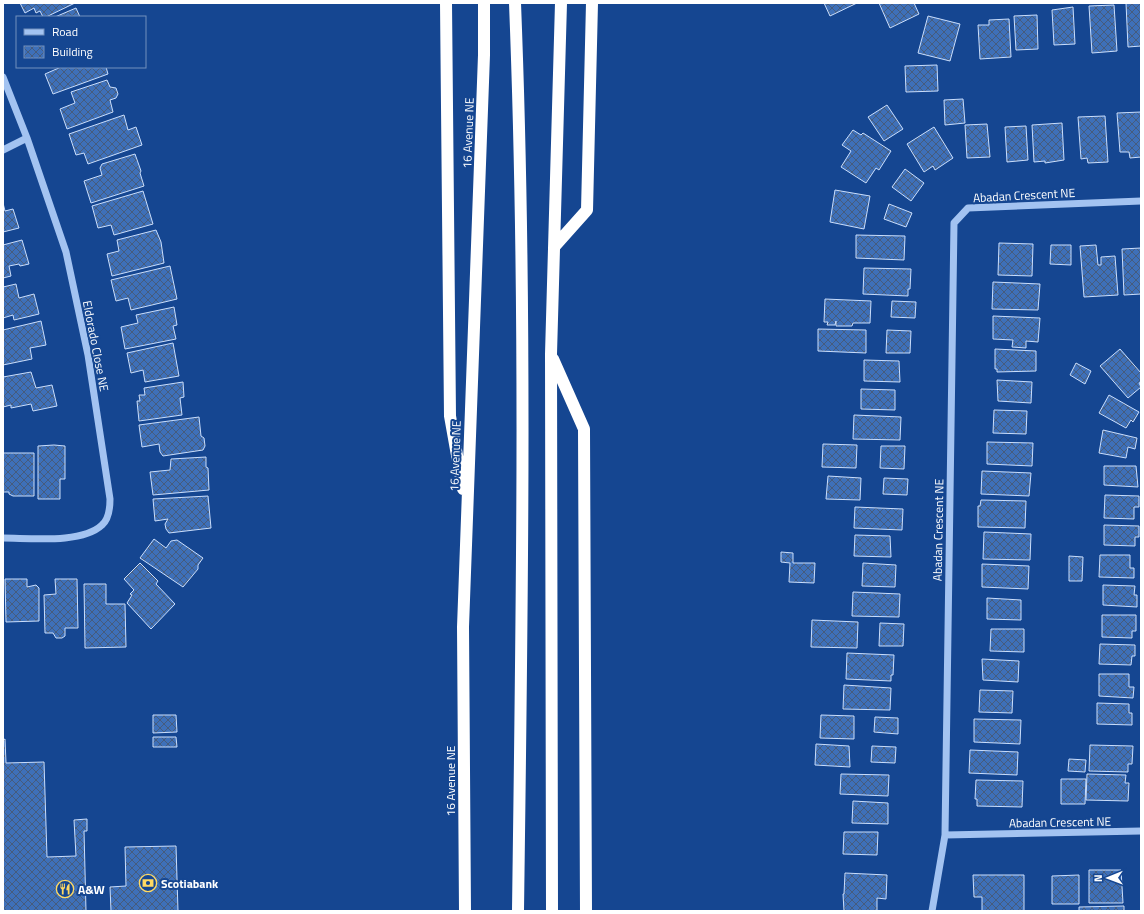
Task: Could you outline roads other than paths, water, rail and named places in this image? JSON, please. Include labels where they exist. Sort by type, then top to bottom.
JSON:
[{"type":"highway","points":[[446,3],[450,416],[467,512]]},
{"type":"highway","name":"16 Avenue NE","points":[[465,911],[463,627],[484,55],[484,3]]},
{"type":"highway","points":[[515,3],[521,154],[523,472],[518,911]]},
{"type":"highway","points":[[552,911],[551,354],[561,3]]},
{"type":"highway","points":[[554,247],[587,210],[592,3]]},
{"type":"highway","points":[[551,354],[584,430],[586,911]]},
{"type":"street","name":"Eldorado Close NE","points":[[3,77],[27,138],[66,252],[88,355],[110,499],[109,512],[103,524],[90,533],[69,537],[3,538]]},
{"type":"street","points":[[3,150],[27,138]]},
{"type":"street","name":"Abadan Crescent NE","points":[[1141,201],[968,208],[954,223],[945,835],[1141,831]]},
{"type":"street","points":[[932,911],[945,835]]},
{"type":"place","name":"Scotiabank","points":[[148,883]]},
{"type":"place","name":"A&W","points":[[65,889]]}]
